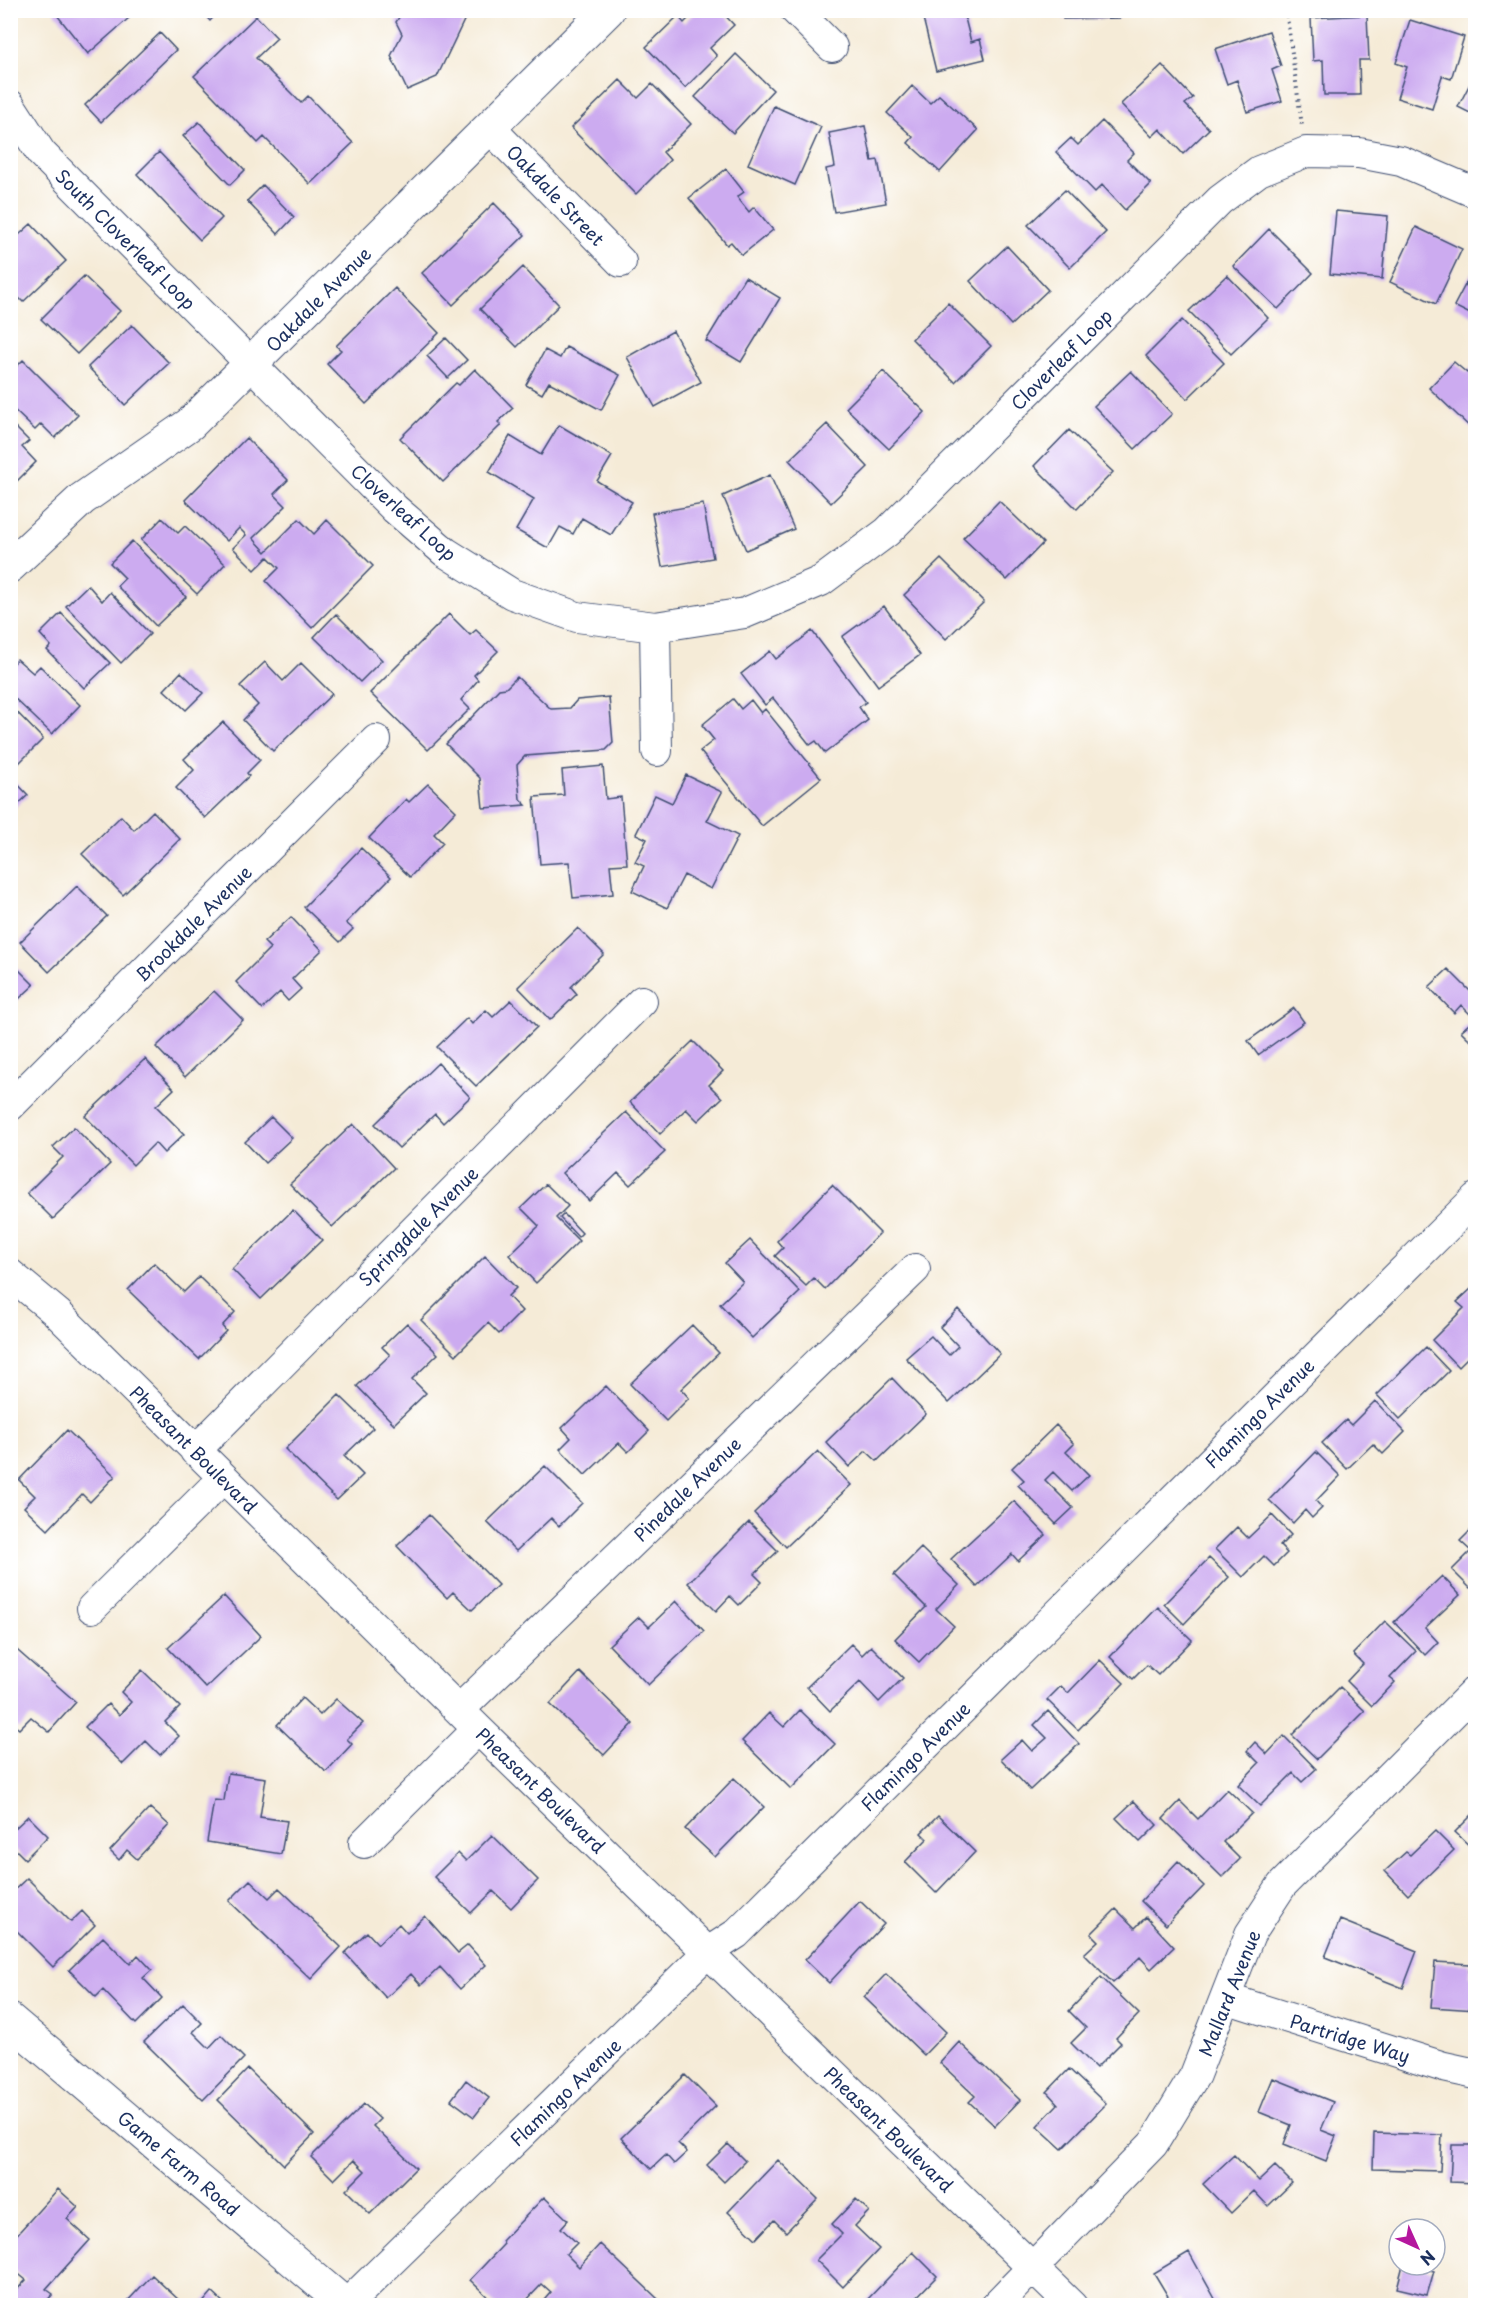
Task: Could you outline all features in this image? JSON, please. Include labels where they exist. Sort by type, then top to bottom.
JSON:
[{"type":"street","name":"Oakdale Avenue","points":[[10,567],[82,499],[190,424],[608,10]]},
{"type":"street","points":[[795,10],[832,47]]},
{"type":"street","name":"South Cloverleaf Loop","points":[[10,105],[41,153],[251,365]]},
{"type":"street","name":"Oakdale Street","points":[[490,128],[621,262]]},
{"type":"street","name":"Cloverleaf Loop","points":[[251,365],[395,509],[445,552],[512,594],[577,617],[655,627],[745,613],[821,581],[887,532],[1220,200],[1259,171],[1306,152],[1359,153],[1401,161],[1476,193]]},
{"type":"street","points":[[655,627],[657,751]]},
{"type":"street","name":"Brookdale Avenue","points":[[10,1106],[376,740]]},
{"type":"street","name":"Springdale Avenue","points":[[195,1451],[642,1001]]},
{"type":"street","name":"Flamingo Avenue","points":[[347,2305],[708,1952],[736,1934],[1476,1198]]},
{"type":"street","name":"Pinedale Avenue","points":[[364,1843],[469,1720],[915,1269]]},
{"type":"street","name":"Pheasant Boulevard","points":[[10,1274],[57,1313],[469,1720],[1072,2306]]},
{"type":"street","points":[[92,1608],[223,1478]]},
{"type":"street","name":"Mallard Avenue","points":[[995,2306],[1153,2144],[1195,2075],[1250,1934],[1282,1885],[1476,1690]]},
{"type":"street","name":"Partridge Way","points":[[1225,1998],[1444,2067],[1476,2074]]},
{"type":"street","name":"Game Farm Road","points":[[10,2020],[347,2305]]},
{"type":"path","points":[[1286,10],[1306,152]]},
{"type":"building","points":[[53,10],[138,10],[88,54]]},
{"type":"building","points":[[200,10],[220,10],[210,21]]},
{"type":"building","points":[[408,10],[469,10],[437,77],[407,90],[391,56],[402,34],[396,22],[401,14]]},
{"type":"building","points":[[697,10],[720,10],[734,25],[710,48],[717,56],[685,88],[646,47],[678,16],[684,23]]},
{"type":"building","points":[[921,10],[963,10],[971,42],[980,39],[985,59],[936,71]]},
{"type":"building","points":[[1063,10],[1120,10],[1120,18],[1063,19]]},
{"type":"building","points":[[1367,15],[1369,60],[1359,60],[1360,95],[1324,95],[1323,60],[1313,61],[1311,18]]},
{"type":"building","points":[[256,16],[277,38],[256,58],[301,103],[308,96],[353,143],[310,184],[264,137],[258,143],[194,76]]},
{"type":"building","points":[[1410,20],[1464,37],[1451,79],[1442,76],[1432,109],[1397,98],[1407,67],[1396,63]]},
{"type":"building","points":[[1269,31],[1281,66],[1272,70],[1282,101],[1247,112],[1237,80],[1227,84],[1215,49]]},
{"type":"building","points":[[160,33],[176,50],[101,122],[85,105]]},
{"type":"building","points":[[736,54],[773,90],[733,133],[695,97]]},
{"type":"building","points":[[1162,65],[1193,98],[1185,104],[1209,129],[1183,154],[1160,129],[1152,137],[1121,104]]},
{"type":"building","points":[[1476,72],[1476,116],[1458,107]]},
{"type":"building","points":[[620,80],[638,98],[652,84],[691,124],[663,152],[670,160],[636,194],[571,128]]},
{"type":"building","points":[[912,86],[930,103],[939,95],[978,130],[940,172],[908,143],[913,137],[887,113]]},
{"type":"building","points":[[774,106],[821,127],[795,185],[748,164]]},
{"type":"building","points":[[1102,121],[1134,153],[1127,160],[1151,184],[1125,210],[1102,185],[1095,192],[1056,152],[1071,138],[1078,145]]},
{"type":"building","points":[[199,122],[245,170],[230,185],[183,136]]},
{"type":"building","points":[[865,126],[872,161],[878,160],[886,203],[834,212],[826,169],[835,167],[829,133]]},
{"type":"building","points":[[159,152],[222,218],[200,240],[137,174]]},
{"type":"building","points":[[726,169],[744,192],[737,197],[749,212],[754,207],[773,230],[742,255],[731,242],[727,245],[689,198]]},
{"type":"building","points":[[263,185],[294,217],[278,234],[247,201]]},
{"type":"building","points":[[1065,190],[1106,232],[1070,268],[1028,225]]},
{"type":"building","points":[[494,203],[525,235],[453,305],[422,273]]},
{"type":"building","points":[[1336,211],[1388,216],[1382,279],[1330,274]]},
{"type":"building","points":[[31,224],[66,261],[23,302],[10,289],[10,243]]},
{"type":"building","points":[[1416,227],[1462,249],[1436,304],[1390,282]]},
{"type":"building","points":[[1269,229],[1313,273],[1278,309],[1233,266]]},
{"type":"building","points":[[1007,246],[1048,290],[1011,325],[970,281]]},
{"type":"building","points":[[1476,264],[1476,317],[1454,306]]},
{"type":"building","points":[[523,267],[559,305],[517,347],[480,309]]},
{"type":"building","points":[[1227,275],[1268,318],[1231,354],[1189,311]]},
{"type":"building","points":[[84,276],[120,311],[77,354],[41,319]]},
{"type":"building","points":[[745,277],[780,298],[741,362],[706,341]]},
{"type":"building","points":[[395,288],[439,333],[366,404],[327,364],[341,350],[336,346]]},
{"type":"building","points":[[948,303],[991,346],[955,382],[912,339]]},
{"type":"building","points":[[1182,320],[1224,363],[1187,399],[1146,356]]},
{"type":"building","points":[[132,325],[169,363],[125,405],[88,367]]},
{"type":"building","points":[[673,331],[701,382],[655,407],[627,357]]},
{"type":"building","points":[[446,338],[467,360],[448,378],[427,356]]},
{"type":"building","points":[[566,347],[620,375],[601,410],[549,382],[542,394],[526,385],[545,350],[560,358]]},
{"type":"building","points":[[23,360],[78,415],[55,438],[41,424],[35,430],[10,406],[10,373]]},
{"type":"building","points":[[1454,362],[1467,373],[1472,367],[1476,371],[1476,433],[1429,388]]},
{"type":"building","points":[[475,369],[513,408],[498,422],[501,425],[443,482],[400,438],[456,383],[459,385]]},
{"type":"building","points":[[883,371],[925,412],[889,449],[846,408]]},
{"type":"building","points":[[1131,371],[1172,414],[1135,449],[1094,406]]},
{"type":"building","points":[[10,422],[29,441],[22,447],[36,462],[14,484],[10,481]]},
{"type":"building","points":[[827,424],[868,467],[831,503],[789,460]]},
{"type":"building","points":[[559,425],[612,456],[597,481],[632,502],[611,535],[582,518],[573,534],[560,527],[548,548],[516,530],[534,499],[489,472],[510,436],[541,455]]},
{"type":"building","points":[[1069,430],[1113,472],[1077,509],[1034,466]]},
{"type":"building","points":[[246,438],[288,480],[274,494],[286,506],[253,538],[266,552],[299,519],[314,534],[327,520],[373,566],[312,628],[266,581],[279,568],[268,557],[255,570],[233,548],[246,535],[239,528],[227,541],[185,500]]},
{"type":"building","points":[[770,475],[794,529],[746,550],[723,496]]},
{"type":"building","points":[[999,501],[1043,543],[1007,580],[963,538]]},
{"type":"building","points":[[703,504],[713,558],[662,567],[652,513]]},
{"type":"building","points":[[162,518],[178,533],[185,526],[225,564],[197,594],[141,540]]},
{"type":"building","points":[[132,541],[186,597],[156,626],[117,586],[125,578],[110,563]]},
{"type":"building","points":[[941,559],[984,602],[946,639],[904,595]]},
{"type":"building","points":[[88,585],[102,601],[110,592],[150,634],[121,663],[66,606]]},
{"type":"building","points":[[884,606],[920,655],[878,686],[842,637]]},
{"type":"building","points":[[61,613],[110,663],[84,688],[47,650],[51,646],[40,634]]},
{"type":"building","points":[[336,614],[382,660],[360,682],[314,637]]},
{"type":"building","points":[[449,614],[470,635],[476,630],[498,651],[474,675],[478,680],[461,700],[470,709],[428,750],[370,693]]},
{"type":"building","points":[[812,631],[866,702],[859,707],[868,720],[825,753],[816,741],[810,745],[773,698],[765,705],[741,674],[770,651],[776,659]]},
{"type":"building","points":[[17,659],[33,673],[40,666],[80,705],[52,734],[10,694],[10,666]]},
{"type":"building","points":[[265,662],[283,681],[301,663],[332,694],[273,751],[243,720],[258,705],[240,686]]},
{"type":"building","points":[[181,672],[203,693],[186,710],[164,690]]},
{"type":"building","points":[[517,677],[551,709],[570,708],[577,700],[609,697],[613,743],[606,750],[525,756],[517,765],[520,799],[526,805],[483,808],[480,778],[446,744],[499,689],[506,688]]},
{"type":"building","points":[[733,699],[741,709],[751,700],[761,713],[765,709],[821,778],[762,826],[700,751],[714,740],[702,725]]},
{"type":"building","points":[[10,705],[43,739],[15,767],[10,762]]},
{"type":"building","points":[[223,722],[260,760],[247,773],[249,776],[205,818],[176,788],[194,770],[184,759]]},
{"type":"building","points":[[603,766],[606,799],[621,797],[627,864],[610,865],[613,894],[573,898],[569,862],[540,864],[534,797],[564,795],[562,770]]},
{"type":"building","points":[[686,775],[722,792],[707,821],[738,836],[711,889],[684,875],[667,908],[632,891],[644,866],[635,862],[647,839],[636,834],[655,795],[672,803]]},
{"type":"building","points":[[10,776],[28,795],[10,812]]},
{"type":"building","points":[[428,784],[456,811],[434,834],[443,843],[410,877],[369,838],[406,799],[409,802]]},
{"type":"building","points":[[153,811],[180,839],[123,895],[82,854],[121,816],[134,830]]},
{"type":"building","points":[[361,848],[391,877],[346,923],[353,929],[340,942],[304,907]]},
{"type":"building","points":[[77,886],[107,916],[49,972],[20,942]]},
{"type":"building","points":[[291,917],[322,950],[292,979],[301,989],[288,1001],[280,992],[262,1009],[236,982],[270,948],[264,942]]},
{"type":"building","points":[[578,928],[604,954],[571,987],[577,994],[550,1020],[518,987]]},
{"type":"building","points":[[10,961],[34,985],[10,1007]]},
{"type":"building","points":[[1448,969],[1476,997],[1476,1015],[1473,1017],[1461,1005],[1454,1013],[1429,987]]},
{"type":"building","points":[[214,991],[243,1020],[185,1077],[156,1047]]},
{"type":"building","points":[[511,1000],[537,1027],[476,1086],[437,1047],[467,1018],[472,1024],[486,1010],[493,1017]]},
{"type":"building","points":[[1294,1008],[1304,1022],[1258,1055],[1248,1041]]},
{"type":"building","points":[[1476,1018],[1476,1046],[1461,1031]]},
{"type":"building","points":[[693,1041],[723,1071],[709,1085],[722,1098],[698,1121],[686,1109],[660,1134],[630,1102]]},
{"type":"building","points":[[145,1059],[174,1089],[156,1106],[184,1134],[164,1153],[155,1143],[133,1165],[85,1116]]},
{"type":"building","points":[[438,1063],[470,1097],[443,1123],[435,1114],[399,1148],[375,1124]]},
{"type":"building","points":[[626,1112],[665,1152],[630,1185],[618,1173],[589,1201],[562,1173]]},
{"type":"building","points":[[271,1117],[292,1138],[265,1163],[245,1142]]},
{"type":"building","points":[[353,1124],[394,1168],[332,1227],[290,1184]]},
{"type":"building","points":[[74,1127],[110,1164],[53,1219],[27,1193],[63,1157],[53,1147]]},
{"type":"building","points":[[546,1184],[568,1206],[556,1218],[579,1241],[536,1283],[509,1255],[539,1226],[521,1208]]},
{"type":"building","points":[[832,1185],[880,1233],[825,1289],[814,1278],[806,1286],[775,1256],[783,1248],[777,1241]]},
{"type":"building","points":[[293,1210],[322,1240],[261,1299],[232,1269]]},
{"type":"building","points":[[564,1214],[582,1233],[578,1237],[560,1218]]},
{"type":"building","points":[[750,1240],[800,1292],[752,1338],[720,1304],[743,1282],[725,1263]]},
{"type":"building","points":[[485,1256],[516,1288],[508,1296],[522,1311],[499,1334],[488,1323],[456,1355],[421,1320]]},
{"type":"building","points":[[154,1263],[184,1292],[199,1277],[235,1312],[222,1326],[226,1331],[199,1359],[128,1290]]},
{"type":"building","points":[[1471,1289],[1476,1293],[1476,1356],[1472,1353],[1458,1367],[1432,1340],[1464,1308],[1457,1302]]},
{"type":"building","points":[[958,1309],[1000,1354],[949,1403],[906,1358],[931,1336],[949,1355],[958,1346],[940,1327]]},
{"type":"building","points":[[407,1323],[438,1354],[412,1379],[426,1393],[394,1424],[357,1386],[390,1355],[382,1347]]},
{"type":"building","points":[[692,1325],[719,1353],[681,1389],[689,1398],[666,1421],[630,1384]]},
{"type":"building","points":[[1426,1347],[1449,1371],[1400,1419],[1377,1395]]},
{"type":"building","points":[[892,1378],[926,1414],[877,1461],[866,1451],[849,1467],[826,1442]]},
{"type":"building","points":[[606,1386],[649,1431],[628,1452],[619,1443],[585,1475],[560,1449],[571,1438],[562,1428]]},
{"type":"building","points":[[339,1395],[373,1428],[344,1456],[363,1475],[337,1500],[285,1449]]},
{"type":"building","points":[[1375,1401],[1405,1432],[1383,1454],[1373,1444],[1347,1469],[1322,1443],[1346,1420],[1351,1425]]},
{"type":"building","points":[[1056,1425],[1074,1444],[1066,1452],[1089,1475],[1072,1491],[1053,1472],[1045,1480],[1073,1508],[1056,1524],[1018,1485],[1024,1480],[1012,1468]]},
{"type":"building","points":[[67,1430],[115,1476],[90,1502],[82,1494],[48,1530],[24,1507],[35,1496],[19,1480]]},
{"type":"building","points":[[818,1451],[851,1485],[786,1547],[754,1513]]},
{"type":"building","points":[[1316,1452],[1340,1476],[1316,1501],[1322,1508],[1312,1518],[1305,1510],[1293,1523],[1269,1500]]},
{"type":"building","points":[[545,1466],[582,1503],[559,1526],[551,1518],[516,1551],[487,1522]]},
{"type":"building","points":[[1014,1501],[1046,1535],[1018,1561],[1012,1554],[977,1587],[951,1559]]},
{"type":"building","points":[[429,1515],[498,1585],[472,1610],[453,1592],[447,1598],[397,1546]]},
{"type":"building","points":[[1272,1515],[1291,1535],[1280,1546],[1287,1553],[1274,1566],[1264,1556],[1243,1577],[1215,1549],[1237,1527],[1248,1538]]},
{"type":"building","points":[[749,1522],[778,1551],[754,1574],[762,1582],[739,1605],[730,1596],[716,1611],[688,1583]]},
{"type":"building","points":[[1476,1525],[1476,1582],[1470,1588],[1452,1570],[1471,1551],[1460,1541]]},
{"type":"building","points":[[921,1548],[959,1585],[936,1609],[954,1626],[919,1662],[895,1639],[926,1607],[894,1575]]},
{"type":"building","points":[[1209,1558],[1229,1577],[1184,1624],[1164,1604]]},
{"type":"building","points":[[1442,1576],[1460,1595],[1425,1628],[1438,1642],[1425,1655],[1394,1622]]},
{"type":"building","points":[[224,1596],[261,1636],[206,1688],[168,1648]]},
{"type":"building","points":[[676,1601],[704,1631],[648,1685],[609,1645],[639,1617],[649,1627]]},
{"type":"building","points":[[1158,1607],[1192,1640],[1158,1675],[1147,1665],[1133,1679],[1110,1657]]},
{"type":"building","points":[[1385,1621],[1416,1651],[1390,1678],[1395,1682],[1372,1706],[1347,1681],[1363,1664],[1353,1654]]},
{"type":"building","points":[[10,1644],[76,1702],[49,1732],[31,1717],[19,1729],[10,1722]]},
{"type":"building","points":[[851,1644],[862,1655],[871,1646],[903,1678],[879,1702],[860,1682],[830,1711],[807,1687]]},
{"type":"building","points":[[1100,1660],[1124,1683],[1078,1730],[1047,1700],[1061,1686],[1068,1693]]},
{"type":"building","points":[[142,1670],[180,1707],[165,1722],[179,1736],[160,1755],[146,1741],[123,1764],[85,1727],[108,1704],[119,1715],[131,1702],[121,1692]]},
{"type":"building","points":[[580,1672],[633,1724],[604,1755],[550,1704]]},
{"type":"building","points":[[1340,1687],[1365,1711],[1317,1759],[1292,1735]]},
{"type":"building","points":[[302,1698],[320,1715],[336,1699],[363,1723],[347,1739],[352,1744],[326,1772],[277,1725]]},
{"type":"building","points":[[800,1710],[835,1744],[791,1789],[742,1741],[769,1713],[784,1727]]},
{"type":"building","points":[[1048,1711],[1079,1744],[1030,1790],[1001,1759],[1022,1740],[1032,1751],[1047,1738],[1034,1725]]},
{"type":"building","points":[[1284,1736],[1316,1769],[1302,1782],[1293,1773],[1260,1806],[1238,1785],[1259,1763],[1247,1751],[1255,1742],[1267,1754]]},
{"type":"building","points":[[228,1773],[266,1778],[260,1817],[287,1821],[281,1854],[207,1842],[214,1800],[224,1801]]},
{"type":"building","points":[[734,1778],[764,1807],[715,1857],[685,1829]]},
{"type":"building","points":[[1227,1789],[1252,1813],[1223,1842],[1240,1859],[1222,1877],[1163,1819],[1180,1801],[1198,1819]]},
{"type":"building","points":[[1134,1801],[1157,1825],[1140,1842],[1116,1818]]},
{"type":"building","points":[[150,1808],[169,1825],[137,1859],[127,1850],[119,1860],[110,1851]]},
{"type":"building","points":[[1476,1811],[1476,1852],[1455,1832]]},
{"type":"building","points":[[28,1816],[48,1836],[25,1859],[10,1844],[10,1833]]},
{"type":"building","points":[[938,1816],[975,1852],[936,1893],[905,1862],[927,1839],[921,1833]]},
{"type":"building","points":[[1435,1831],[1454,1850],[1408,1895],[1385,1871],[1406,1852],[1410,1855]]},
{"type":"building","points":[[492,1835],[538,1880],[511,1908],[493,1891],[471,1913],[434,1877],[458,1853],[466,1861]]},
{"type":"building","points":[[1178,1861],[1204,1886],[1166,1925],[1141,1901]]},
{"type":"building","points":[[27,1878],[71,1922],[82,1911],[95,1925],[53,1967],[10,1924],[10,1894]]},
{"type":"building","points":[[250,1880],[269,1898],[279,1888],[341,1947],[311,1979],[229,1901]]},
{"type":"building","points":[[860,1901],[884,1924],[829,1983],[805,1960]]},
{"type":"building","points":[[1116,1909],[1135,1928],[1146,1917],[1174,1947],[1151,1969],[1140,1957],[1113,1983],[1084,1954],[1098,1941],[1091,1934]]},
{"type":"building","points":[[425,1916],[458,1953],[468,1945],[486,1965],[460,1989],[440,1967],[421,1985],[411,1974],[386,1998],[345,1953],[367,1932],[378,1944],[399,1924],[407,1933]]},
{"type":"building","points":[[1340,1920],[1417,1951],[1403,1988],[1325,1957]]},
{"type":"building","points":[[103,1937],[130,1964],[138,1955],[152,1970],[143,1978],[162,1998],[136,2024],[103,1990],[96,1997],[69,1970]]},
{"type":"building","points":[[1435,1962],[1470,1964],[1469,1976],[1476,1976],[1476,2010],[1431,2007]]},
{"type":"building","points":[[886,1974],[946,2032],[924,2055],[864,1997]]},
{"type":"building","points":[[1101,1977],[1139,2014],[1116,2038],[1121,2043],[1096,2068],[1071,2043],[1086,2028],[1069,2011]]},
{"type":"building","points":[[183,2004],[202,2023],[193,2032],[209,2048],[221,2035],[244,2058],[203,2100],[144,2042]]},
{"type":"building","points":[[959,2042],[1020,2100],[995,2126],[969,2102],[975,2096],[940,2063]]},
{"type":"building","points":[[248,2069],[314,2134],[284,2165],[218,2100]]},
{"type":"building","points":[[1069,2069],[1106,2104],[1062,2149],[1037,2126],[1058,2104],[1047,2092]]},
{"type":"building","points":[[685,2075],[716,2106],[678,2143],[687,2152],[674,2164],[666,2155],[651,2169],[621,2138]]},
{"type":"building","points":[[1273,2078],[1333,2102],[1321,2130],[1336,2136],[1326,2161],[1284,2144],[1291,2125],[1259,2112]]},
{"type":"building","points":[[466,2080],[489,2098],[474,2117],[451,2100]]},
{"type":"building","points":[[364,2104],[380,2119],[373,2126],[416,2168],[370,2214],[346,2190],[365,2171],[354,2160],[334,2180],[311,2157]]},
{"type":"building","points":[[1374,2133],[1442,2135],[1440,2171],[1373,2169]]},
{"type":"building","points":[[728,2144],[745,2161],[724,2182],[707,2165]]},
{"type":"building","points":[[1452,2145],[1476,2145],[1476,2183],[1450,2182]]},
{"type":"building","points":[[1234,2155],[1259,2181],[1275,2166],[1292,2183],[1268,2206],[1254,2191],[1231,2213],[1203,2184]]},
{"type":"building","points":[[778,2160],[818,2199],[786,2232],[774,2220],[756,2239],[728,2212]]},
{"type":"building","points":[[58,2189],[78,2207],[67,2219],[90,2240],[46,2289],[53,2294],[42,2306],[10,2306],[10,2297],[26,2280],[10,2267],[10,2242]]},
{"type":"building","points":[[544,2197],[568,2220],[561,2228],[577,2243],[566,2254],[579,2267],[600,2244],[658,2299],[651,2306],[539,2306],[551,2292],[542,2284],[521,2306],[497,2306],[470,2280],[504,2244],[502,2241]]},
{"type":"building","points":[[856,2199],[869,2211],[855,2226],[879,2249],[843,2287],[816,2260],[842,2234],[832,2224]]},
{"type":"building","points":[[913,2252],[937,2276],[908,2306],[868,2306],[865,2302]]},
{"type":"building","points":[[1189,2252],[1219,2306],[1184,2306],[1180,2299],[1172,2303],[1154,2273]]},
{"type":"building","points":[[152,2275],[180,2301],[176,2306],[123,2306]]},
{"type":"building","points":[[1400,2277],[1432,2277],[1427,2295],[1397,2288]]},
{"type":"building","points":[[212,2292],[227,2306],[200,2306]]}]
